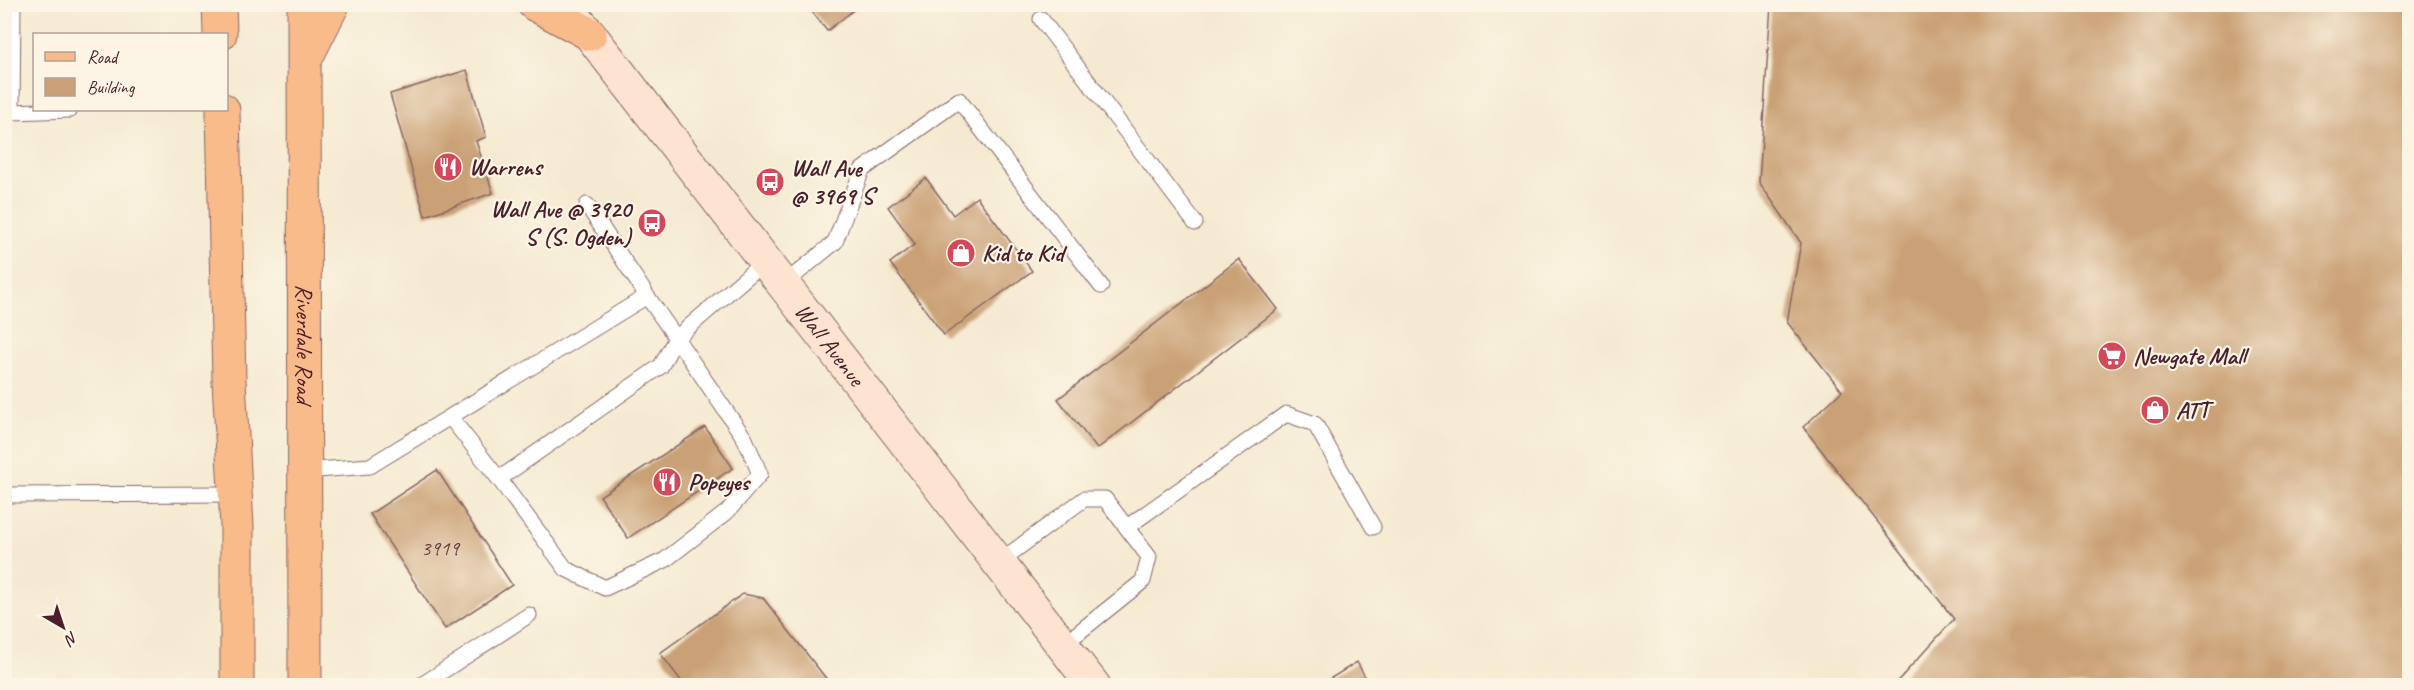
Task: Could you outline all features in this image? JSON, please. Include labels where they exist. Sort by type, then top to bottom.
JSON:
[{"type":"main road","points":[[219,4],[220,33]]},
{"type":"main road","name":"Riverdale Road","points":[[304,4],[305,686]]},
{"type":"main road","points":[[304,63],[333,4]]},
{"type":"main road","points":[[534,4],[590,34]]},
{"type":"main road","name":"Wall Avenue","points":[[563,4],[590,34],[1094,686]]},
{"type":"main road","points":[[222,111],[229,381],[237,526],[237,686]]},
{"type":"lane","points":[[13,4],[12,112],[41,111]]},
{"type":"lane","points":[[1041,19],[1195,223]]},
{"type":"lane","points":[[499,479],[661,366],[676,338],[775,272],[835,242],[862,170],[959,100],[1101,286]]},
{"type":"lane","points":[[450,417],[566,569],[604,588],[665,560],[727,512],[760,474],[745,439],[646,296],[587,205]]},
{"type":"lane","points":[[304,471],[370,466],[646,296]]},
{"type":"lane","points":[[1127,527],[1286,414],[1315,424],[1373,527]]},
{"type":"lane","points":[[4,495],[235,494]]},
{"type":"lane","points":[[999,562],[1084,499],[1105,499],[1127,527],[1149,557],[1143,581],[1063,645]]},
{"type":"lane","points":[[420,686],[529,615]]},
{"type":"building","points":[[806,4],[861,4],[827,31]]},
{"type":"building","name":"Newgate Mall","points":[[1771,5],[2410,5],[2410,686],[1893,686],[1954,619],[1803,427],[1842,391],[1787,322],[1801,243],[1759,182]]},
{"type":"building","name":"Warrens","points":[[467,70],[486,137],[476,141],[493,193],[425,216],[390,94]]},
{"type":"building","name":"Kid to Kid","points":[[926,178],[953,215],[977,197],[1032,271],[944,335],[890,263],[915,244],[888,207]]},
{"type":"building","points":[[1239,259],[1278,309],[1097,449],[1058,399]]},
{"type":"building","name":"Popeyes","points":[[705,427],[733,468],[628,538],[600,496]]},
{"type":"building","points":[[437,470],[512,585],[445,629],[370,514]]},
{"type":"building","points":[[743,594],[763,598],[832,686],[685,686],[660,653]]},
{"type":"building","points":[[1357,662],[1370,686],[1318,686]]},
{"type":"place","name":"Warrens","points":[[448,167]]},
{"type":"place","name":"Wall Ave @ 3969 S","points":[[770,182]]},
{"type":"place","name":"Wall Ave @ 3920 S (S. Ogden)","points":[[652,223]]},
{"type":"place","name":"Kid to Kid","points":[[961,253]]},
{"type":"place","name":"Newgate Mall","points":[[2112,356]]},
{"type":"place","name":"ATT","points":[[2155,410]]},
{"type":"place","name":"Popeyes","points":[[667,482]]}]
